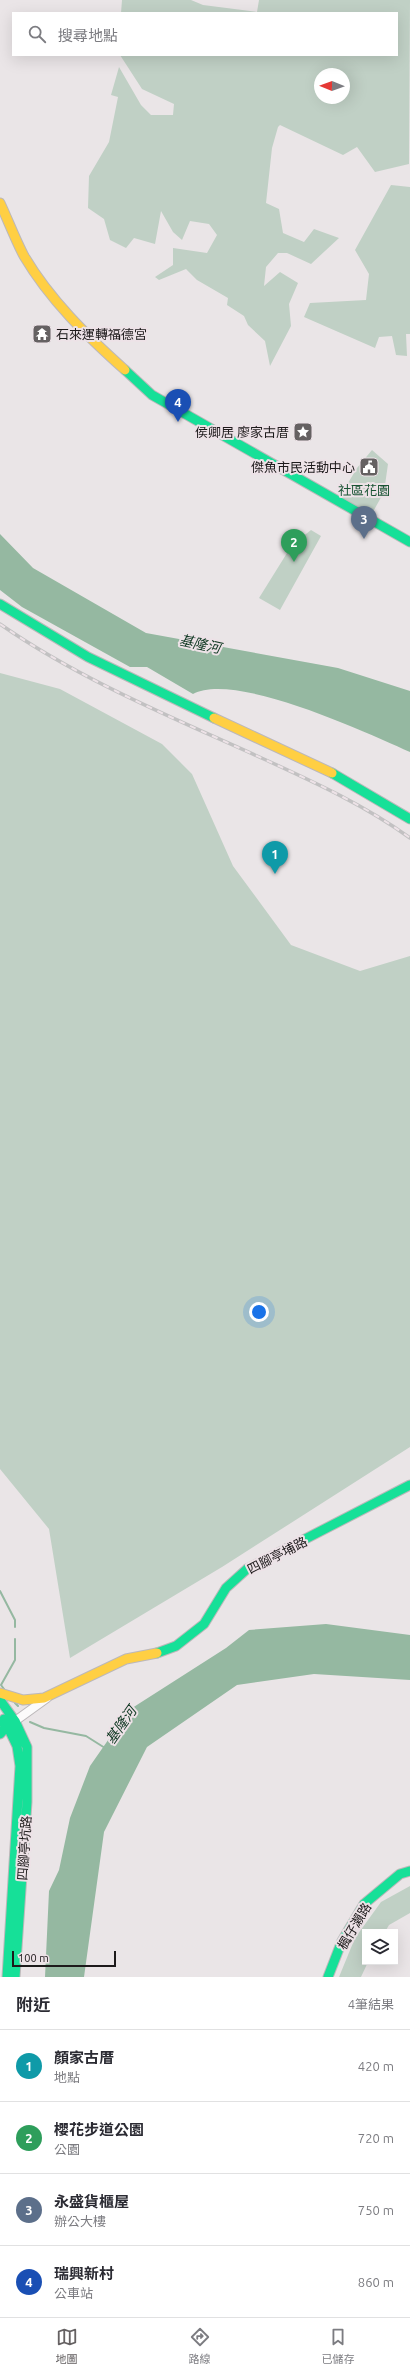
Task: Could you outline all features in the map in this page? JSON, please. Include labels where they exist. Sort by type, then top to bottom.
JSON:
[{"type":"main road","points":[[0,203],[24,255],[43,284],[85,334],[152,395],[410,542]]},
{"type":"main road","points":[[0,604],[38,630],[94,660],[343,778],[384,801],[410,819]]},
{"type":"main road","name":"四腳亭埔路","points":[[0,1693],[14,1698],[33,1700],[54,1693],[126,1658],[166,1651],[184,1642],[204,1624],[226,1588],[247,1569],[279,1554],[410,1485]]},
{"type":"main road","points":[[0,1700],[8,1723]]},
{"type":"main road","points":[[0,1712],[8,1723]]},
{"type":"main road","points":[[0,1734],[8,1723]]},
{"type":"main road","name":"四腳亭坑路","points":[[7,1977],[20,1791],[17,1746],[8,1723]]},
{"type":"main road","name":"四腳亭坑路","points":[[8,1723],[27,1747],[27,1782],[15,1977]]},
{"type":"main road","name":"楓仔瀨路","points":[[328,1977],[342,1941],[364,1904],[400,1874],[410,1871]]},
{"type":"street","points":[[8,1723],[54,1693]]},
{"type":"green space","points":[[122,0],[191,0],[203,5],[257,12],[121,12]]},
{"type":"green space","points":[[259,0],[410,0],[409,164],[375,172],[357,147],[343,155],[280,125],[278,127],[272,148],[266,203],[279,209],[283,233],[304,242],[314,229],[339,238],[311,264],[287,253],[278,253],[266,267],[264,286],[280,272],[298,283],[289,304],[291,326],[270,366],[265,341],[248,325],[244,316],[227,305],[228,298],[197,280],[186,269],[159,280],[155,277],[173,265],[173,248],[207,253],[217,235],[209,224],[190,221],[182,240],[173,232],[161,211],[155,244],[134,238],[126,248],[110,240],[104,219],[88,208],[89,176],[109,142],[118,97],[111,95],[119,67],[141,105],[151,115],[173,115],[174,104],[142,89],[121,56],[398,56],[398,12],[257,12]]},
{"type":"green space","points":[[391,185],[410,187],[410,334],[406,334],[407,356],[396,355],[392,336],[379,337],[375,348],[304,317],[310,303],[366,300],[369,274],[355,250]]},
{"type":"green space","name":"社區花園","points":[[372,450],[388,464],[384,492],[369,519],[339,498],[357,468]]},
{"type":"green space","points":[[311,530],[321,536],[280,610],[259,598],[292,545]]},
{"type":"green space","points":[[0,673],[60,689],[162,744],[192,774],[233,866],[291,945],[360,971],[410,956],[410,1447],[222,1567],[70,1658],[49,1529],[0,1469]]},
{"type":"green space","points":[[410,1886],[410,1913],[389,1925],[387,1929],[362,1929],[362,1965],[367,1965],[361,1977],[339,1977],[355,1938],[381,1902]]},
{"type":"water","name":"基隆河","points":[[0,534],[33,568],[146,633],[338,668],[410,691],[410,752],[334,719],[269,697],[238,691],[212,689],[193,694],[147,667],[130,667],[22,607],[0,590]]},
{"type":"water","name":"基隆河","points":[[326,1624],[410,1635],[410,1680],[314,1674],[237,1685],[147,1747],[104,1832],[84,1977],[45,1977],[49,1891],[59,1870],[70,1818],[90,1766],[129,1710],[226,1648],[249,1630]]},
{"type":"waterway","points":[[0,1591],[15,1620],[15,1627]]},
{"type":"waterway","points":[[4,1689],[1,1685],[15,1660],[15,1639]]},
{"type":"waterway","points":[[15,1703],[18,1706]]},
{"type":"waterway","points":[[30,1722],[44,1728],[86,1736],[105,1748]]},
{"type":"railway","points":[[0,624],[31,645],[96,681],[164,714],[322,786],[358,805],[410,838]]},
{"type":"traffic: fast","points":[[125,370],[152,395],[410,542]]},
{"type":"traffic: fast","points":[[0,604],[88,657],[214,718]]},
{"type":"traffic: fast","points":[[332,773],[410,819]]},
{"type":"traffic: fast","points":[[157,1653],[176,1646],[204,1624],[226,1588],[247,1569],[410,1485]]},
{"type":"traffic: fast","points":[[0,1700],[15,1721],[27,1747],[27,1802],[15,1977]]},
{"type":"traffic: fast","points":[[4,1719],[17,1746],[20,1766],[7,1977]]},
{"type":"traffic: fast","points":[[0,1722],[8,1725],[0,1734]]},
{"type":"traffic: fast","points":[[328,1977],[342,1941],[364,1904],[400,1874],[410,1871]]},
{"type":"traffic: slow","points":[[0,203],[24,256],[45,288],[83,331],[125,370]]},
{"type":"traffic: slow","points":[[214,718],[332,773]]},
{"type":"traffic: slow","points":[[0,1693],[23,1700],[44,1698],[126,1659],[157,1653]]},
{"type":"place","name":"石來運轉福德宮","points":[[42,334]]},
{"type":"place","name":"瑞興新村","points":[[178,422]]},
{"type":"place","name":"侯卿居 廖家古厝","points":[[303,432]]},
{"type":"place","name":"傑魚市民活動中心","points":[[369,467]]},
{"type":"place","name":"永盛貨櫃屋","points":[[364,539]]},
{"type":"place","name":"櫻花步道公園","points":[[294,562]]},
{"type":"place","name":"顏家古厝","points":[[275,874]]}]
